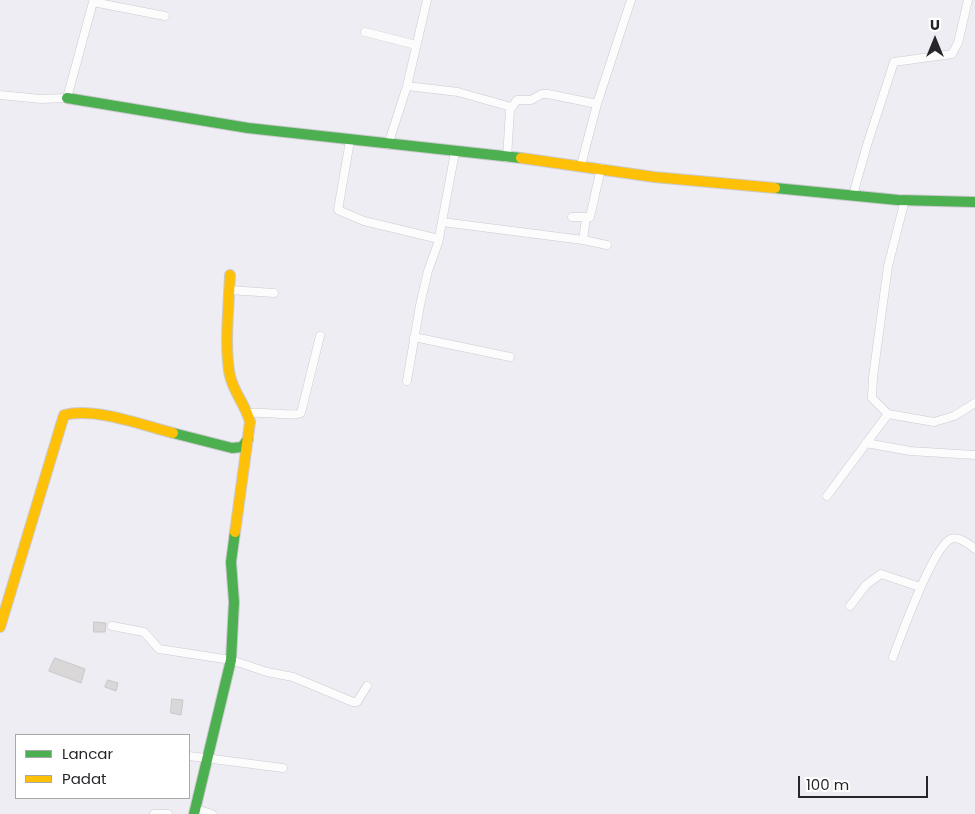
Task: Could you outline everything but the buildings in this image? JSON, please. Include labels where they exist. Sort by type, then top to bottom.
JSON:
[{"type":"street","points":[[388,145],[407,86],[427,0]]},
{"type":"street","points":[[581,165],[597,104],[631,0]]},
{"type":"street","points":[[853,195],[894,62],[952,54],[958,43],[968,0]]},
{"type":"street","points":[[67,98],[90,1],[103,2],[165,16]]},
{"type":"street","points":[[365,32],[416,45]]},
{"type":"street","points":[[407,86],[458,92],[511,107]]},
{"type":"street","points":[[507,158],[511,107],[517,100],[532,100],[542,94],[548,94],[597,104]]},
{"type":"street","points":[[0,95],[42,99],[67,98],[248,128],[350,141],[581,165],[654,177],[905,200],[975,202]]},
{"type":"street","points":[[350,141],[338,210],[364,221],[439,239]]},
{"type":"street","points":[[407,381],[428,271],[439,239],[455,152]]},
{"type":"street","points":[[572,217],[586,218],[590,216],[602,168]]},
{"type":"street","points":[[905,200],[888,266],[872,392],[875,403],[888,414],[939,422],[954,416],[975,403]]},
{"type":"street","points":[[583,240],[586,218]]},
{"type":"street","points":[[442,222],[583,240],[607,245]]},
{"type":"street","points":[[212,814],[195,812],[231,660],[234,602],[231,562],[248,439],[249,413],[239,400],[230,376],[230,275]]},
{"type":"street","points":[[229,290],[274,293]]},
{"type":"street","points":[[249,413],[272,412],[296,416],[301,413],[320,336]]},
{"type":"street","points":[[414,337],[510,357]]},
{"type":"street","points":[[0,627],[64,415],[75,412],[106,416],[232,448],[242,447],[248,439]]},
{"type":"street","points":[[827,496],[888,414]]},
{"type":"street","points":[[866,444],[910,451],[975,455]]},
{"type":"street","points":[[893,657],[920,587],[945,543],[954,539],[962,540],[975,549]]},
{"type":"street","points":[[850,606],[866,585],[881,574],[920,587]]},
{"type":"street","points":[[112,626],[144,632],[159,649],[231,660],[267,672],[293,677],[353,702],[357,702],[367,686]]},
{"type":"street","points":[[190,756],[283,768]]},
{"type":"street","points":[[154,814],[168,814]]},
{"type":"traffic: fast","points":[[67,98],[248,128],[521,158]]},
{"type":"traffic: fast","points":[[775,188],[898,200],[975,202]]},
{"type":"traffic: fast","points":[[173,433],[232,448],[242,447],[248,439]]},
{"type":"traffic: fast","points":[[194,814],[231,660],[234,602],[231,562],[235,532]]},
{"type":"traffic: slow","points":[[521,158],[654,177],[775,188]]},
{"type":"traffic: slow","points":[[230,275],[227,340],[228,365],[232,382],[250,422],[235,532]]},
{"type":"traffic: slow","points":[[0,627],[64,415],[76,413],[104,415],[173,433]]}]
